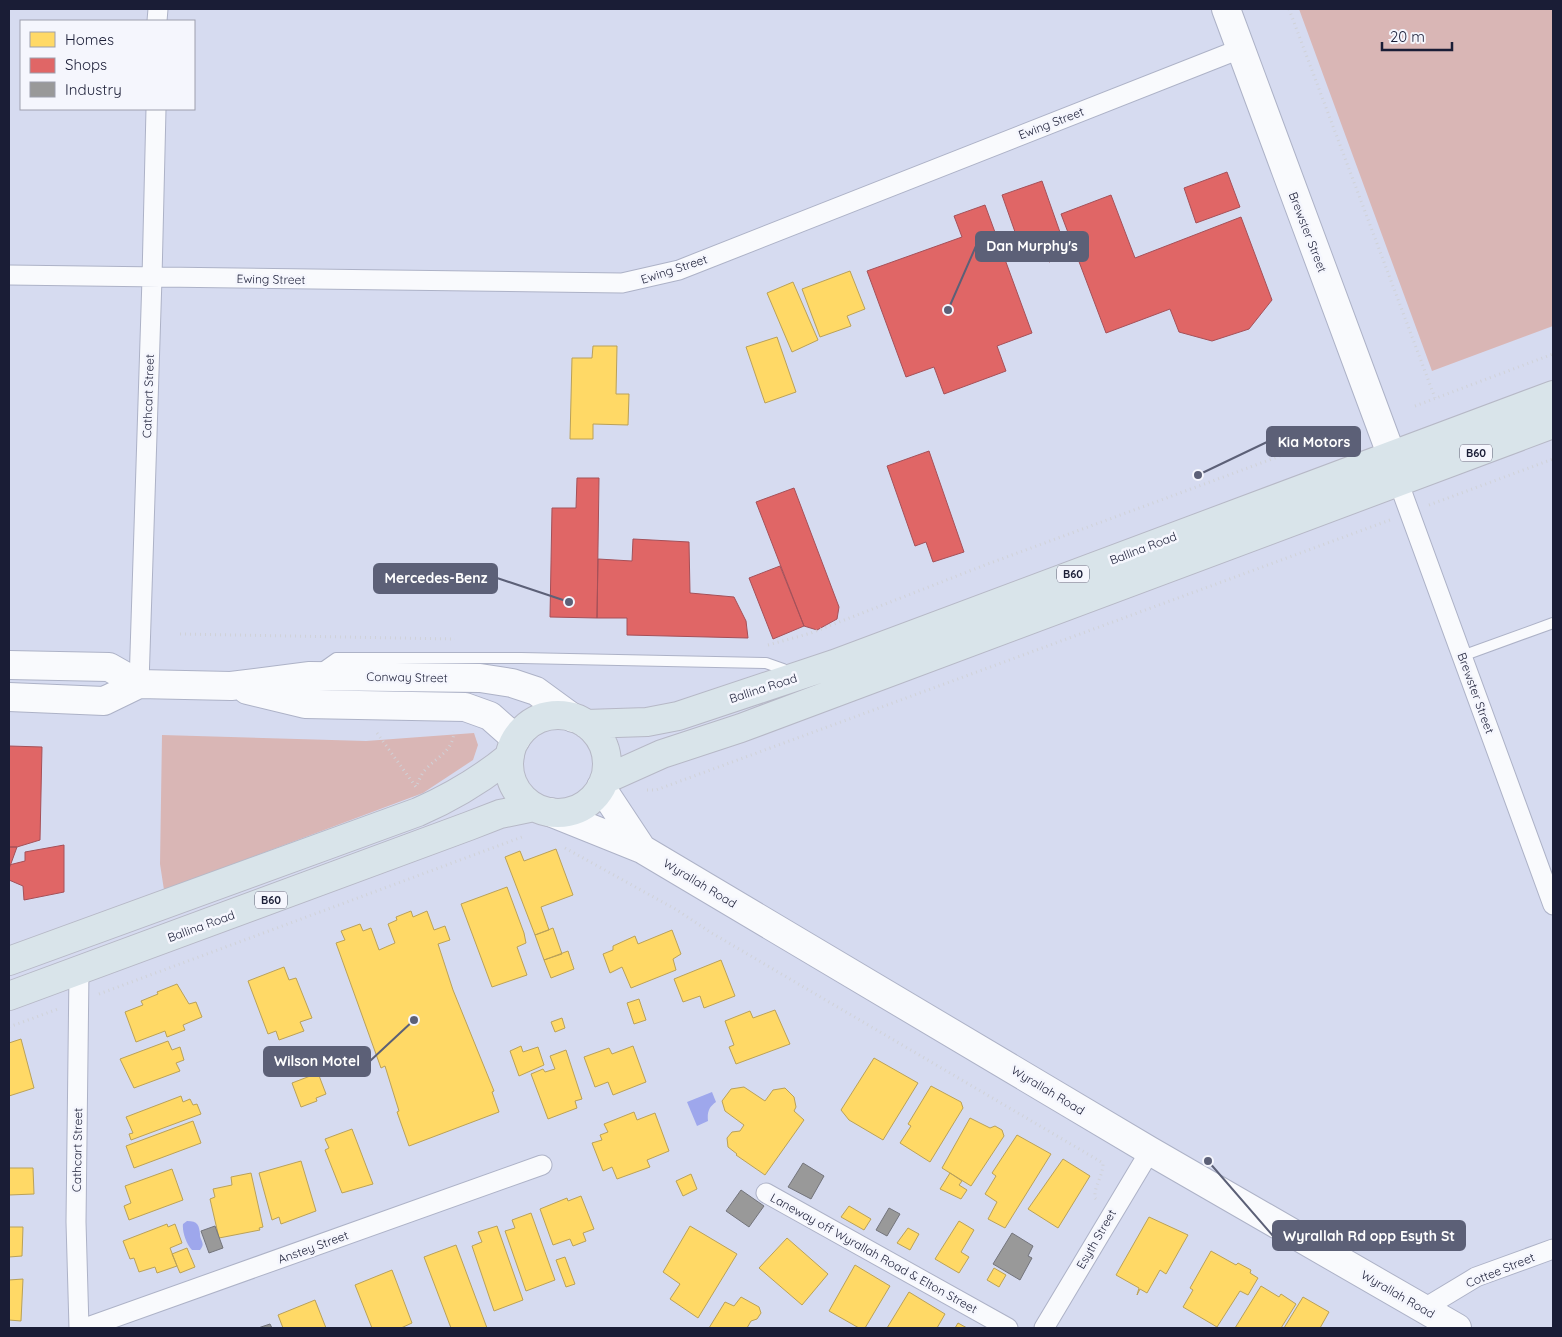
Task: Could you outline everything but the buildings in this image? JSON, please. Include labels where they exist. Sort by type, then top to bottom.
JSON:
[{"type":"main road","name":"Ballina Road","points":[[579,721],[647,722],[678,716],[792,679],[1553,395]]},
{"type":"main road","name":"B60","points":[[542,810],[576,809],[595,796],[602,784],[662,754],[759,721],[1553,424]]},
{"type":"main road","name":"B60","points":[[9,961],[418,812],[470,786],[513,748],[525,728],[537,720],[550,716],[579,721]]},
{"type":"main road","points":[[579,721],[597,735],[603,745],[606,768],[602,784]]},
{"type":"main road","points":[[513,748],[512,780],[525,800],[542,810]]},
{"type":"main road","name":"Ballina Road","points":[[9,996],[500,814],[542,810]]},
{"type":"street","name":"Brewster Street","points":[[1226,9],[1391,454]]},
{"type":"street","name":"Ewing Street","points":[[9,275],[622,284],[679,270],[1240,49]]},
{"type":"street","name":"Cathcart Street","points":[[139,684],[156,110]]},
{"type":"street","name":"Brewster Street","points":[[1398,481],[1553,905]]},
{"type":"street","name":"Conway Street","points":[[9,665],[109,667],[139,684]]},
{"type":"street","name":"Conway Street","points":[[9,697],[104,701],[139,684],[231,686],[310,676],[480,678],[512,683],[536,691],[579,721]]},
{"type":"street","name":"Conway Street","points":[[231,686],[305,704],[465,707],[490,716],[513,748]]},
{"type":"street","name":"Wyrallah Road","points":[[602,784],[642,849]]},
{"type":"street","name":"Wyrallah Road","points":[[542,810],[642,849],[1150,1151],[1457,1328]]},
{"type":"street","name":"Cathcart Street","points":[[78,1328],[76,1222],[79,971]]},
{"type":"street","name":"Esyth Street","points":[[1044,1328],[1150,1151]]},
{"type":"street","name":"Anstey Street","points":[[85,1328],[542,1165]]},
{"type":"street","name":"Laneway off Wyrallah Road & Elton Street","points":[[766,1193],[1008,1328]]},
{"type":"street","name":"Cottee Street","points":[[1423,1308],[1476,1277],[1553,1249]]},
{"type":"lane","points":[[1462,656],[1553,623]]},
{"type":"lane","points":[[310,676],[336,658],[521,658],[766,664],[783,669],[792,679]]},
{"type":"path","points":[[1289,9],[1435,398]]},
{"type":"path","points":[[1415,406],[1553,354]]},
{"type":"path","points":[[761,645],[771,645],[811,633],[1345,432]]},
{"type":"path","points":[[1429,505],[1553,459]]},
{"type":"path","points":[[602,784],[656,790],[1392,519]]},
{"type":"path","points":[[180,634],[463,639]]},
{"type":"path","points":[[377,733],[416,787],[424,771],[447,752],[454,742],[455,726]]},
{"type":"path","points":[[98,994],[528,835]]},
{"type":"path","points":[[562,846],[677,910],[710,932],[1103,1163],[1101,1178],[1095,1185],[1095,1198],[1113,1210]]},
{"type":"path","points":[[9,1027],[60,1008]]},
{"type":"shaded area","points":[[1299,9],[1553,9],[1553,326],[1432,371]]},
{"type":"shaded area","points":[[474,733],[478,745],[473,760],[423,793],[164,890],[160,864],[162,735],[366,741]]},
{"type":"water","points":[[712,1092],[716,1102],[709,1110],[708,1121],[697,1126],[687,1102]]},
{"type":"water","points":[[187,1221],[194,1222],[198,1226],[203,1244],[200,1250],[192,1250],[186,1241],[183,1224]]},
{"type":"place","name":"Dan Murphy's","points":[[948,310]]},
{"type":"place","name":"Kia Motors","points":[[1198,475]]},
{"type":"place","name":"Mercedes-Benz","points":[[569,602]]},
{"type":"place","name":"Wilson Motel","points":[[414,1020]]},
{"type":"place","name":"Wyrallah Rd opp Esyth St","points":[[1208,1161]]}]
